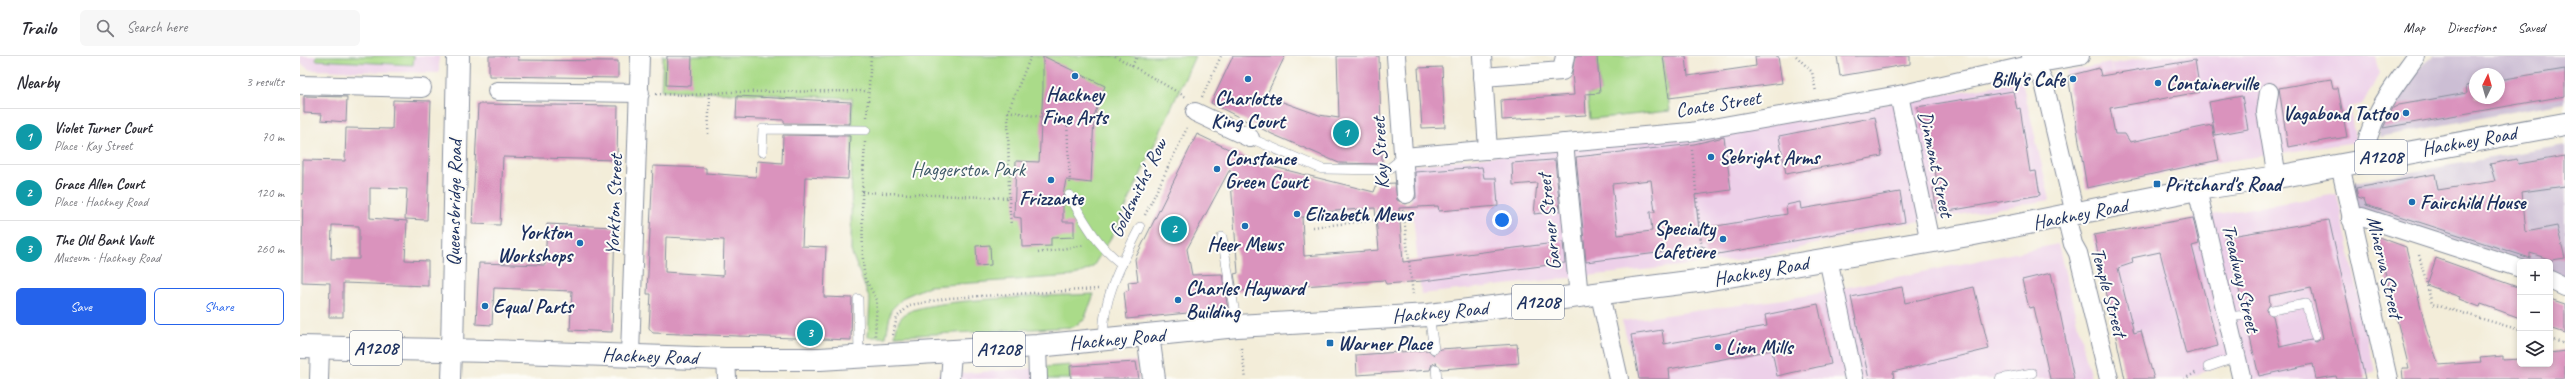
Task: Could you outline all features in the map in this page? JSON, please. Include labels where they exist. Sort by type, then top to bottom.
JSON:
[{"type":"main road","name":"Queensbridge Road","points":[[452,350],[458,56]]},
{"type":"main road","name":"Hackney Road","points":[[310,347],[630,355],[726,369],[859,357],[952,353],[1037,346],[1237,326],[1429,315],[1600,295],[1705,280],[1930,242],[2197,189],[2277,177],[2565,124]]},
{"type":"main road","points":[[1148,335],[1154,379]]},
{"type":"street","name":"Yorkton Street","points":[[630,355],[640,93],[640,56]]},
{"type":"street","name":"Kay Street","points":[[1396,56],[1406,194]]},
{"type":"street","points":[[1482,56],[1488,150]]},
{"type":"street","points":[[1483,77],[1562,71],[1565,56]]},
{"type":"street","name":"Coate Street","points":[[1404,157],[1690,132],[1900,95],[2033,60],[2080,56]]},
{"type":"street","points":[[2364,160],[2370,131],[2380,106],[2416,56]]},
{"type":"street","points":[[2033,60],[2044,84],[2070,215]]},
{"type":"street","points":[[300,84],[422,88]]},
{"type":"street","points":[[497,90],[640,93]]},
{"type":"street","points":[[2269,92],[2266,112],[2277,177]]},
{"type":"street","name":"Dinmont Street","points":[[1900,95],[1930,242]]},
{"type":"street","points":[[1195,112],[1250,138]]},
{"type":"street","name":"Garner Street","points":[[1564,143],[1578,297]]},
{"type":"street","name":"Minerva Street","points":[[2340,165],[2388,379]]},
{"type":"street","name":"Treadway Street","points":[[2197,189],[2237,316],[2237,358],[2240,377]]},
{"type":"street","name":"Temple Street","points":[[2070,215],[2073,244],[2078,253],[2109,379]]},
{"type":"street","points":[[2351,219],[2362,217],[2414,235],[2484,254],[2517,267]]},
{"type":"street","points":[[1828,259],[1854,379]]},
{"type":"street","points":[[2553,281],[2565,287]]},
{"type":"street","points":[[1600,295],[1619,379]]},
{"type":"street","points":[[1037,346],[1038,379]]},
{"type":"street","points":[[310,347],[319,379]]},
{"type":"street","points":[[451,379],[452,350]]},
{"type":"street","points":[[950,379],[952,353]]},
{"type":"lane","points":[[762,152],[763,129],[866,130]]},
{"type":"lane","points":[[1250,138],[1322,169],[1387,170],[1404,157]]},
{"type":"lane","points":[[1069,195],[1086,225],[1106,253],[1122,264]]},
{"type":"lane","name":"Goldsmiths' Row","points":[[1104,340],[1103,318],[1122,264],[1140,227]]},
{"type":"lane","points":[[1222,237],[1237,326]]},
{"type":"lane","points":[[858,299],[859,357]]},
{"type":"lane","points":[[2272,310],[2306,304],[2315,336]]},
{"type":"lane","points":[[1429,315],[1434,350]]},
{"type":"lane","points":[[2208,367],[2237,358]]},
{"type":"lane","points":[[1436,369],[1437,379]]},
{"type":"lane","points":[[2000,379],[2032,373]]},
{"type":"path","points":[[862,264],[862,192],[870,56]]},
{"type":"path","points":[[1011,226],[1009,198],[1008,112],[1031,56]]},
{"type":"path","points":[[1115,56],[1170,88]]},
{"type":"path","points":[[1132,66],[1137,56]]},
{"type":"path","name":"Goldsmiths' Row","points":[[1140,227],[1222,56]]},
{"type":"path","points":[[1796,56],[1812,72],[1819,109]]},
{"type":"path","points":[[640,93],[690,95],[710,93],[868,91]]},
{"type":"path","points":[[708,134],[710,93]]},
{"type":"path","points":[[1008,112],[1068,122],[1070,143],[1069,195]]},
{"type":"path","points":[[1690,132],[1703,261]]},
{"type":"path","points":[[862,192],[1009,198]]},
{"type":"path","name":"Kay Street","points":[[1406,194],[1402,202],[1414,294]]},
{"type":"path","points":[[1400,218],[1404,217]]},
{"type":"path","points":[[1313,227],[1376,220]]},
{"type":"path","points":[[2414,235],[2432,304],[2517,329]]},
{"type":"path","points":[[1038,253],[1086,245]]},
{"type":"path","points":[[892,338],[897,317],[910,305],[948,298],[1077,292],[1103,288]]},
{"type":"path","points":[[2553,340],[2565,344]]},
{"type":"path","points":[[1241,348],[1246,379]]},
{"type":"shaded area","points":[[300,56],[439,56],[439,73],[310,70],[300,63]]},
{"type":"shaded area","points":[[2156,56],[2375,56],[2379,74],[2363,104],[2349,107],[2356,142],[2220,162],[2086,189],[2066,72],[2110,63],[2115,87],[2111,64]]},
{"type":"shaded area","points":[[2434,56],[2565,56],[2565,102],[2380,137],[2378,130],[2384,110],[2419,68]]},
{"type":"shaded area","points":[[2022,81],[2050,200],[1884,227],[1763,257],[1421,294],[1408,166],[1788,121]]},
{"type":"shaded area","points":[[2565,145],[2565,280],[2553,274],[2553,259],[2517,259],[2359,215],[2349,183]]},
{"type":"shaded area","points":[[2337,194],[2375,372],[2353,379],[2247,379],[2240,357],[2186,379],[2125,379],[2116,328],[2092,235]]},
{"type":"shaded area","points":[[2058,244],[2091,379],[1639,379],[1622,321],[1805,296]]},
{"type":"shaded area","points":[[1136,361],[1139,379],[938,379],[937,375]]},
{"type":"green space","points":[[316,56],[414,56],[413,65],[316,60]]},
{"type":"green space","name":"Haggerston Park","points":[[663,56],[1195,56],[1115,231],[1092,268],[1073,276],[929,286],[904,297],[891,310],[886,337],[868,337],[870,300],[851,251],[852,98],[661,90]]},
{"type":"green space","points":[[1597,56],[1663,56],[1670,111],[1590,119],[1587,94],[1600,92]]},
{"type":"green space","points":[[1094,294],[1084,320],[1073,327],[895,336],[899,321],[905,314],[938,304],[1025,297]]},
{"type":"green space","points":[[1070,365],[1071,379],[1045,379],[1045,367]]},
{"type":"building","points":[[489,56],[518,56],[518,60],[618,61],[618,78],[489,76]]},
{"type":"building","points":[[667,56],[692,56],[691,86],[666,85]]},
{"type":"building","points":[[1043,56],[1105,86],[1094,116],[1091,183],[1066,180],[1063,195],[1063,222],[1074,222],[1074,237],[1051,238],[1051,246],[1022,247],[1021,218],[1014,217],[1016,161],[1039,162],[1043,89]]},
{"type":"building","points":[[1233,56],[1285,56],[1266,96],[1319,115],[1339,118],[1337,56],[1379,56],[1382,164],[1339,163],[1272,134],[1211,103]]},
{"type":"building","points":[[1575,56],[1597,56],[1600,93],[1585,94],[1586,115],[1502,120],[1501,100],[1574,95],[1572,73]]},
{"type":"building","points":[[1663,56],[1686,56],[1688,76],[1756,66],[1755,56],[1778,56],[1782,83],[1669,98]]},
{"type":"building","points":[[1837,56],[1910,56],[1910,64],[1840,76]]},
{"type":"building","points":[[2195,60],[2200,92],[2110,108],[2115,134],[2125,134],[2130,142],[2212,125],[2219,160],[2087,188],[2068,76],[2099,68],[2101,76]]},
{"type":"building","points":[[1442,67],[1445,127],[1422,128],[1418,68]]},
{"type":"building","points":[[2565,69],[2565,96],[2383,128],[2393,108],[2399,105],[2467,93],[2466,86],[2469,85],[2469,104],[2505,104],[2505,79]]},
{"type":"building","points":[[2331,79],[2333,88],[2338,88],[2347,137],[2288,147],[2279,88]]},
{"type":"building","points":[[2013,91],[2017,109],[2020,108],[2030,172],[2036,171],[2040,195],[1937,213],[1933,188],[1938,188],[1928,129],[1922,130],[1917,107]]},
{"type":"building","points":[[304,96],[347,97],[346,122],[321,120],[322,114],[304,113]]},
{"type":"building","points":[[737,96],[851,102],[850,124],[784,123],[784,120],[736,118]]},
{"type":"building","points":[[2242,96],[2248,129],[2215,135],[2209,102]]},
{"type":"building","points":[[393,100],[431,101],[427,220],[405,219],[407,189],[370,188],[370,218],[407,221],[405,260],[428,261],[428,286],[343,283],[343,317],[329,317],[330,283],[302,282],[303,160],[345,161],[346,128],[392,129]],"holes":[[[332,225],[359,226],[359,259],[331,259]]]},
{"type":"building","points":[[478,104],[618,106],[617,160],[503,157],[500,225],[472,224]]},
{"type":"building","points":[[1875,117],[1882,156],[1786,174],[1779,136]]},
{"type":"building","points":[[1197,134],[1258,163],[1374,192],[1377,184],[1395,183],[1397,200],[1406,204],[1416,198],[1415,172],[1482,167],[1484,178],[1496,178],[1498,206],[1439,211],[1438,206],[1399,208],[1403,262],[1563,242],[1565,263],[1423,281],[1386,284],[1384,280],[1237,291],[1234,274],[1238,273],[1230,169],[1187,249],[1192,275],[1222,274],[1228,309],[1127,319],[1124,292],[1129,290],[1128,282],[1138,281],[1135,259]],"holes":[[[1375,208],[1379,250],[1304,256],[1302,217],[1321,216],[1322,212]]]},
{"type":"building","points":[[783,135],[850,136],[848,179],[805,177],[802,246],[826,247],[824,297],[852,298],[851,340],[653,333],[649,328],[651,294],[647,294],[653,166],[706,168],[706,173],[756,177],[757,161],[782,163]],"holes":[[[666,237],[724,240],[723,276],[665,272]]]},
{"type":"building","points":[[1724,137],[1731,190],[1695,195],[1699,229],[1787,214],[1786,205],[1800,202],[1801,209],[1900,192],[1905,222],[1706,256],[1705,247],[1586,262],[1576,157],[1694,144]],"holes":[[[1651,180],[1655,212],[1650,212],[1652,231],[1618,235],[1612,184]]]},
{"type":"building","points":[[2565,156],[2565,186],[2522,192],[2526,232],[2557,226],[2565,258],[2553,260],[2530,253],[2530,258],[2366,205],[2364,199],[2358,197],[2356,188],[2435,174],[2438,190],[2495,181],[2490,164],[2517,159],[2518,164]]},
{"type":"building","points":[[1555,160],[1560,211],[1534,214],[1537,183],[1513,185],[1512,163]]},
{"type":"building","points":[[2193,218],[2199,244],[2192,246],[2218,346],[2186,354],[2160,252],[2132,258],[2133,263],[2118,268],[2134,333],[2141,331],[2154,379],[2125,379],[2094,235]]},
{"type":"building","points":[[2329,220],[2365,379],[2337,379],[2336,376],[2316,379],[2313,364],[2259,376],[2246,321],[2251,314],[2244,309],[2225,237]],"holes":[[[2311,287],[2323,338],[2316,342],[2311,340],[2280,347],[2273,316],[2266,311],[2270,304],[2269,296]]]},
{"type":"building","points":[[547,224],[615,227],[612,332],[570,330],[572,291],[494,288],[492,325],[476,324],[479,263],[545,265]]},
{"type":"building","points":[[2376,236],[2406,247],[2427,332],[2439,365],[2481,362],[2480,358],[2503,356],[2503,360],[2517,359],[2517,367],[2553,367],[2553,353],[2565,351],[2565,379],[2403,379],[2402,368],[2409,368]]},
{"type":"building","points":[[990,245],[991,265],[977,266],[976,246]]},
{"type":"building","points":[[2436,258],[2517,287],[2517,317],[2481,304],[2480,307],[2459,299],[2460,297],[2427,285]]},
{"type":"building","points":[[2051,273],[2074,379],[2050,379],[2034,307],[2029,308],[2022,280]]},
{"type":"building","points":[[1902,287],[1905,303],[1974,287],[1989,349],[1893,372],[1894,379],[1869,379],[1851,297]]},
{"type":"building","points":[[2553,300],[2565,304],[2565,333],[2553,329]]},
{"type":"building","points":[[1818,304],[1831,364],[1777,376],[1772,350],[1669,369],[1670,379],[1639,379],[1631,335],[1662,330],[1664,344],[1767,326],[1765,315]]},
{"type":"building","points":[[1517,344],[1519,363],[1442,369],[1436,363],[1432,364],[1430,370],[1357,375],[1356,355],[1428,350],[1434,355],[1440,349]]},
{"type":"building","points":[[1136,362],[1139,379],[1071,379],[1070,366]]},
{"type":"place","name":"Hackney Fine Arts","points":[[1075,76]]},
{"type":"place","name":"Charlotte King Court","points":[[1248,79]]},
{"type":"place","name":"Billy's Cafe","points":[[2073,79]]},
{"type":"place","name":"Containerville","points":[[2158,83]]},
{"type":"place","name":"Vagabond Tattoo","points":[[2406,113]]},
{"type":"place","name":"Violet Turner Court","points":[[1346,133]]},
{"type":"place","name":"Sebright Arms","points":[[1711,157]]},
{"type":"place","name":"Constance Green Court","points":[[1217,169]]},
{"type":"place","name":"Frizzante","points":[[1051,180]]},
{"type":"place","name":"Pritchard's Road","points":[[2157,184]]},
{"type":"place","name":"Fairchild House","points":[[2412,202]]},
{"type":"place","name":"Elizabeth Mews","points":[[1297,214]]},
{"type":"place","name":"Heer Mews","points":[[1245,226]]},
{"type":"place","name":"Grace Allen Court","points":[[1174,229]]},
{"type":"place","name":"Specialty Cafetiere","points":[[1723,239]]},
{"type":"place","name":"Yorkton Workshops","points":[[580,243]]},
{"type":"place","name":"Charles Hayward Building","points":[[1178,300]]},
{"type":"place","name":"Equal Parts","points":[[485,306]]},
{"type":"place","name":"The Old Bank Vault","points":[[810,333]]},
{"type":"place","name":"Warner Place","points":[[1330,343]]},
{"type":"place","name":"Lion Mills","points":[[1718,347]]}]
